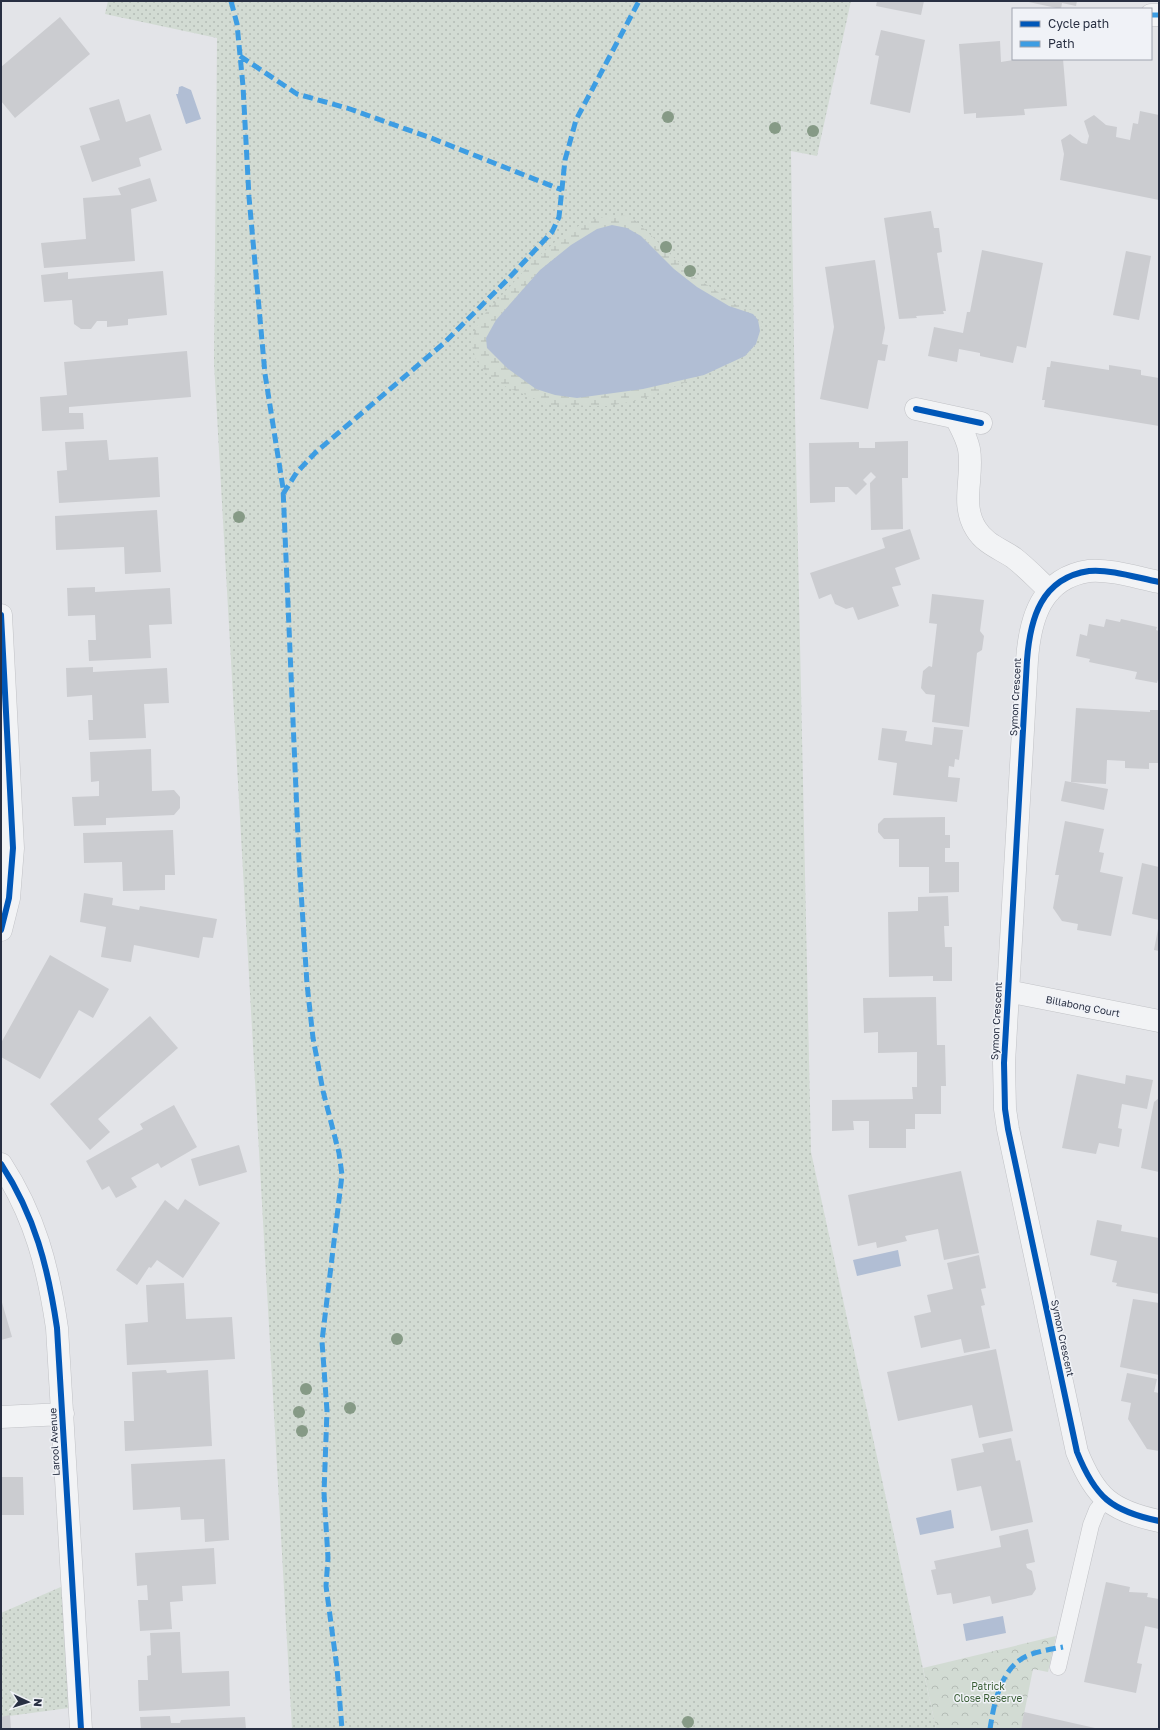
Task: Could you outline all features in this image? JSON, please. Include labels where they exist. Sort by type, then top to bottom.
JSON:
[{"type":"street","points":[[916,409],[981,423]]},
{"type":"street","points":[[956,418],[964,433],[969,448],[970,462],[967,499],[969,513],[976,528],[984,539],[1013,558],[1050,591]]},
{"type":"street","name":"Symon Crescent","points":[[1159,582],[1107,572],[1090,571],[1074,576],[1050,591],[1038,605],[1029,637],[1007,991],[1004,1076],[1008,1130],[1078,1452],[1085,1471],[1094,1487],[1105,1500],[1130,1513],[1159,1521]]},
{"type":"street","points":[[1,615],[13,848],[9,898],[1,930]]},
{"type":"street","name":"Billabong Court","points":[[1007,991],[1159,1021]]},
{"type":"street","name":"Larool Avenue","points":[[1,1164],[28,1215],[42,1249],[57,1328],[81,1729]]},
{"type":"street","points":[[1,1417],[63,1414]]},
{"type":"lane","points":[[1058,1667],[1091,1525],[1097,1510],[1105,1500]]},
{"type":"green space","points":[[108,1],[851,1],[817,156],[791,151],[811,1152],[936,1729],[292,1729],[214,363],[217,38],[105,14]]},
{"type":"green space","points":[[614,215],[626,216],[636,221],[694,277],[717,291],[729,302],[754,311],[760,317],[762,324],[756,344],[745,356],[672,388],[639,400],[609,406],[551,405],[508,388],[487,374],[476,360],[472,346],[474,332],[481,318],[533,261],[563,235],[589,220]],"holes":[[[641,236],[674,269],[496,320],[540,270],[571,245]]]},
{"type":"green space","points":[[63,1586],[69,1708],[1,1717],[1,1613]]},
{"type":"green space","name":"Patrick Close Reserve","points":[[1056,1636],[1048,1672],[1033,1669],[1021,1729],[936,1729],[923,1668]]},
{"type":"water","points":[[182,86],[191,90],[201,119],[186,124],[176,94],[178,94],[179,87]]},
{"type":"water","points":[[612,225],[627,228],[641,236],[674,269],[697,287],[729,306],[753,314],[758,320],[760,331],[756,344],[745,356],[704,375],[643,389],[577,398],[555,395],[536,389],[507,368],[487,348],[486,338],[496,320],[540,270],[571,245],[597,229]]},
{"type":"water","points":[[898,1250],[901,1266],[857,1276],[853,1260]]},
{"type":"water","points":[[951,1510],[954,1528],[920,1535],[916,1518]]},
{"type":"water","points":[[1003,1616],[1006,1633],[966,1641],[963,1624]]},
{"type":"building","points":[[877,1],[924,1],[921,15],[876,6]]},
{"type":"building","points":[[1024,1],[1077,1],[1076,6],[1062,3],[1061,8]]},
{"type":"building","points":[[60,17],[90,54],[15,118],[1,101],[1,67]]},
{"type":"building","points":[[881,30],[925,40],[910,113],[870,104],[879,56],[875,55]]},
{"type":"building","points":[[1000,41],[1001,62],[1013,60],[1063,60],[1067,106],[1024,109],[1025,115],[976,118],[976,113],[964,114],[959,44]]},
{"type":"building","points":[[119,99],[126,122],[150,114],[162,150],[139,158],[141,166],[92,182],[80,146],[100,140],[89,108]]},
{"type":"building","points":[[1140,111],[1159,115],[1159,200],[1060,180],[1064,154],[1061,140],[1070,134],[1082,143],[1087,144],[1089,136],[1084,121],[1094,115],[1106,125],[1117,127],[1116,137],[1130,140],[1133,123],[1138,124]]},
{"type":"building","points":[[150,178],[157,201],[131,209],[135,261],[44,268],[41,243],[86,239],[83,198],[121,195],[118,188]]},
{"type":"building","points":[[931,211],[934,228],[939,228],[942,252],[937,253],[946,311],[943,311],[944,314],[899,319],[884,218]]},
{"type":"building","points":[[982,250],[1043,263],[1026,348],[1017,346],[1013,363],[980,356],[980,353],[959,349],[957,362],[928,356],[934,327],[963,333],[967,312],[970,312]]},
{"type":"building","points":[[1126,251],[1151,256],[1139,320],[1113,315]]},
{"type":"building","points":[[875,260],[885,328],[882,344],[888,345],[885,361],[878,360],[868,409],[820,399],[834,327],[825,267]]},
{"type":"building","points":[[163,271],[167,315],[128,319],[128,325],[107,327],[107,321],[97,321],[91,329],[81,329],[74,324],[72,300],[44,302],[41,275],[68,272],[68,279]]},
{"type":"building","points":[[187,351],[191,397],[69,407],[69,413],[83,413],[84,429],[42,431],[40,397],[67,395],[64,362]]},
{"type":"building","points":[[1051,361],[1109,370],[1109,365],[1141,370],[1141,375],[1159,378],[1159,426],[1044,407],[1045,400],[1042,400],[1047,367],[1050,367]]},
{"type":"building","points":[[107,440],[109,460],[158,457],[160,497],[59,503],[57,471],[67,470],[65,442]]},
{"type":"building","points":[[908,441],[908,478],[902,478],[903,529],[871,530],[870,483],[876,477],[871,472],[863,480],[867,484],[856,495],[848,487],[835,487],[835,502],[810,503],[809,443],[859,442],[859,448],[875,448],[875,442]]},
{"type":"building","points":[[157,510],[161,572],[125,574],[124,547],[56,550],[55,516]]},
{"type":"building","points":[[910,529],[920,559],[895,568],[901,585],[892,587],[899,606],[858,620],[853,607],[846,609],[835,604],[831,594],[819,599],[810,573],[885,548],[882,538]]},
{"type":"building","points":[[95,587],[95,592],[170,588],[172,624],[149,625],[151,658],[89,661],[88,640],[96,640],[95,615],[68,616],[67,588]]},
{"type":"building","points":[[932,594],[984,600],[980,631],[984,636],[982,650],[977,653],[969,727],[932,722],[935,695],[926,694],[921,688],[923,671],[929,666],[932,667],[937,624],[929,623]]},
{"type":"building","points":[[1106,619],[1120,622],[1121,619],[1157,627],[1156,630],[1159,631],[1159,676],[1157,683],[1135,679],[1137,672],[1089,662],[1090,659],[1076,656],[1080,634],[1087,636],[1089,624],[1104,627]]},
{"type":"building","points":[[93,667],[93,672],[167,668],[169,703],[144,704],[146,738],[89,740],[88,720],[93,720],[92,695],[67,697],[66,668]]},
{"type":"building","points":[[1076,708],[1150,712],[1150,710],[1159,710],[1159,763],[1149,763],[1149,769],[1125,768],[1125,761],[1107,760],[1106,784],[1071,782]]},
{"type":"building","points":[[934,727],[963,730],[959,760],[955,759],[954,767],[949,766],[948,777],[960,778],[957,802],[893,795],[897,763],[878,760],[882,728],[907,731],[905,741],[932,745]]},
{"type":"building","points":[[151,749],[152,791],[174,790],[180,797],[180,808],[174,815],[106,818],[106,825],[74,826],[72,797],[99,796],[99,781],[91,782],[90,752]]},
{"type":"building","points":[[1065,781],[1108,789],[1104,810],[1061,801]]},
{"type":"building","points":[[945,817],[945,835],[950,835],[950,848],[945,848],[945,862],[959,862],[959,892],[929,893],[929,867],[899,867],[899,839],[884,839],[878,832],[878,824],[884,818]]},
{"type":"building","points":[[1065,821],[1104,829],[1099,852],[1104,853],[1100,872],[1123,877],[1111,936],[1077,930],[1078,924],[1062,921],[1053,908],[1059,875],[1055,875]]},
{"type":"building","points":[[173,830],[175,875],[165,875],[165,890],[123,891],[122,862],[84,863],[83,833]]},
{"type":"building","points":[[1142,863],[1159,867],[1159,920],[1132,914]]},
{"type":"building","points":[[84,893],[113,898],[112,905],[139,910],[140,906],[217,919],[213,938],[203,937],[199,958],[134,945],[131,962],[101,957],[106,927],[80,922]]},
{"type":"building","points":[[948,896],[949,926],[944,926],[945,947],[952,947],[952,981],[933,981],[933,976],[889,977],[888,912],[918,911],[918,897]]},
{"type":"building","points":[[1158,929],[1159,930],[1159,951],[1154,950]]},
{"type":"building","points":[[50,955],[109,989],[93,1018],[79,1010],[40,1079],[1,1057],[1,1043]]},
{"type":"building","points":[[936,997],[937,1045],[945,1045],[946,1086],[941,1086],[941,1114],[915,1114],[915,1129],[906,1129],[906,1148],[869,1148],[869,1121],[853,1121],[854,1130],[832,1131],[832,1100],[913,1099],[912,1087],[917,1087],[917,1052],[878,1053],[878,1032],[864,1033],[863,998]]},
{"type":"building","points":[[150,1016],[178,1048],[98,1119],[110,1132],[90,1150],[50,1104]]},
{"type":"building","points":[[1077,1074],[1125,1084],[1126,1075],[1153,1080],[1147,1109],[1122,1104],[1118,1128],[1122,1129],[1119,1147],[1099,1143],[1096,1154],[1062,1148]]},
{"type":"building","points":[[1159,1098],[1159,1172],[1141,1168],[1154,1102]]},
{"type":"building","points":[[174,1105],[197,1147],[161,1168],[158,1163],[131,1178],[137,1187],[116,1198],[109,1186],[102,1190],[86,1161],[143,1129],[140,1124]]},
{"type":"building","points":[[239,1145],[247,1172],[199,1186],[191,1159]]},
{"type":"building","points":[[961,1171],[979,1253],[944,1260],[938,1229],[905,1236],[907,1241],[877,1248],[876,1242],[858,1246],[848,1195]]},
{"type":"building","points":[[185,1199],[220,1223],[183,1278],[157,1260],[151,1268],[149,1267],[137,1285],[116,1270],[165,1200],[178,1210]]},
{"type":"building","points":[[1097,1220],[1122,1225],[1121,1231],[1159,1238],[1159,1294],[1116,1286],[1117,1283],[1112,1282],[1117,1261],[1090,1255]]},
{"type":"building","points":[[979,1255],[986,1288],[981,1289],[985,1305],[981,1306],[990,1348],[964,1353],[961,1339],[921,1348],[914,1316],[931,1312],[927,1295],[953,1289],[947,1263]]},
{"type":"building","points":[[184,1283],[186,1319],[232,1317],[235,1359],[127,1365],[125,1324],[148,1322],[146,1285]]},
{"type":"building","points":[[1,1299],[12,1337],[1,1340]]},
{"type":"building","points":[[1133,1299],[1159,1303],[1159,1375],[1120,1367]]},
{"type":"building","points":[[996,1349],[1013,1431],[979,1438],[972,1405],[898,1421],[887,1372]]},
{"type":"building","points":[[166,1370],[167,1373],[208,1370],[212,1446],[125,1451],[124,1421],[134,1421],[132,1372]]},
{"type":"building","points":[[1127,1373],[1157,1379],[1154,1392],[1159,1393],[1159,1451],[1147,1449],[1128,1419],[1131,1403],[1121,1401]]},
{"type":"building","points":[[1011,1438],[1016,1461],[1020,1460],[1033,1522],[991,1531],[981,1486],[957,1491],[951,1459],[984,1452],[982,1444]]},
{"type":"building","points":[[225,1459],[229,1540],[205,1542],[204,1519],[181,1520],[180,1507],[133,1510],[131,1464]]},
{"type":"building","points":[[1,1477],[23,1477],[24,1515],[1,1515]]},
{"type":"building","points":[[1028,1529],[1035,1562],[1026,1564],[1027,1568],[1032,1571],[1036,1589],[1032,1595],[992,1604],[990,1596],[953,1604],[951,1593],[937,1595],[931,1570],[936,1569],[934,1561],[1001,1547],[999,1536]]},
{"type":"building","points":[[214,1548],[216,1584],[182,1586],[183,1601],[170,1602],[172,1629],[140,1631],[138,1600],[148,1600],[147,1585],[137,1586],[135,1553]]},
{"type":"building","points":[[1106,1582],[1130,1587],[1129,1592],[1148,1593],[1147,1597],[1159,1599],[1159,1629],[1145,1626],[1137,1663],[1142,1664],[1136,1693],[1084,1682]]},
{"type":"building","points":[[180,1632],[182,1673],[229,1671],[230,1706],[139,1711],[138,1680],[148,1680],[147,1656],[151,1655],[150,1633]]},
{"type":"building","points":[[1024,1712],[1095,1728],[1095,1729],[1021,1729]]},
{"type":"building","points":[[10,1715],[11,1729],[1,1729],[1,1717]]},
{"type":"building","points":[[170,1716],[171,1723],[180,1723],[181,1720],[245,1717],[246,1729],[141,1729],[140,1717]]},
{"type":"marked path","points":[[231,1],[237,24],[243,86],[249,197],[265,374],[283,488],[299,860],[307,984],[313,1038],[323,1091],[339,1153],[342,1175],[322,1341],[327,1411],[324,1493],[328,1558],[326,1586],[337,1668],[342,1729]]},
{"type":"marked path","points":[[283,494],[297,472],[316,452],[443,344],[508,279],[552,232],[559,217],[565,160],[576,120],[639,1]]},
{"type":"marked path","points":[[1152,15],[1159,15]]},
{"type":"marked path","points":[[240,56],[297,94],[347,108],[431,138],[562,190]]},
{"type":"marked path","points":[[990,1729],[1000,1686],[1005,1676],[1019,1660],[1042,1651],[1063,1647]]},
{"type":"cycle path","points":[[916,409],[981,423]]},
{"type":"cycle path","points":[[1159,582],[1106,571],[1089,571],[1073,575],[1059,582],[1049,591],[1035,616],[1031,630],[1027,660],[1004,1063],[1005,1109],[1008,1129],[1077,1452],[1091,1480],[1098,1491],[1107,1500],[1128,1512],[1159,1521]]},
{"type":"cycle path","points":[[1,615],[13,848],[9,898],[1,930]]},
{"type":"cycle path","points":[[1,1164],[23,1203],[38,1243],[49,1284],[57,1328],[81,1729]]}]
